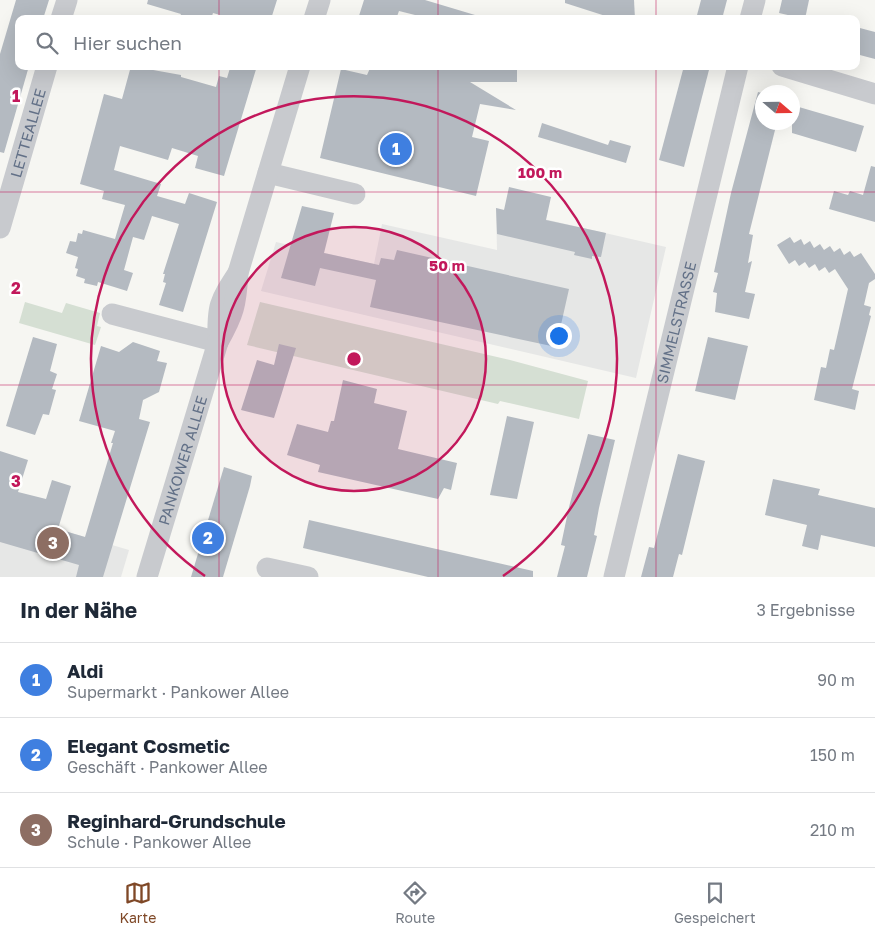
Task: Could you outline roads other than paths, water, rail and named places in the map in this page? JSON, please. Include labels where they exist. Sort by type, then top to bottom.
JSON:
[{"type":"street","points":[[62,15],[67,0]]},
{"type":"street","points":[[315,15],[320,0]]},
{"type":"street","points":[[751,15],[755,0]]},
{"type":"street","name":"LETTEALLEE","points":[[0,228],[46,70]]},
{"type":"street","name":"PANKOWER ALLEE","points":[[147,577],[218,342],[232,317],[236,304],[238,273],[299,70]]},
{"type":"street","name":"SIMMELSTRASSE","points":[[614,577],[737,70]]},
{"type":"street","points":[[795,70],[875,94]]},
{"type":"street","points":[[268,173],[355,194]]},
{"type":"street","points":[[112,314],[218,342]]},
{"type":"street","points":[[267,568],[308,577]]},
{"type":"place","name":"Aldi","points":[[396,149]]},
{"type":"place","name":"Elegant Cosmetic","points":[[208,538]]},
{"type":"place","name":"Reginhard-Grundschule","points":[[53,543]]}]
